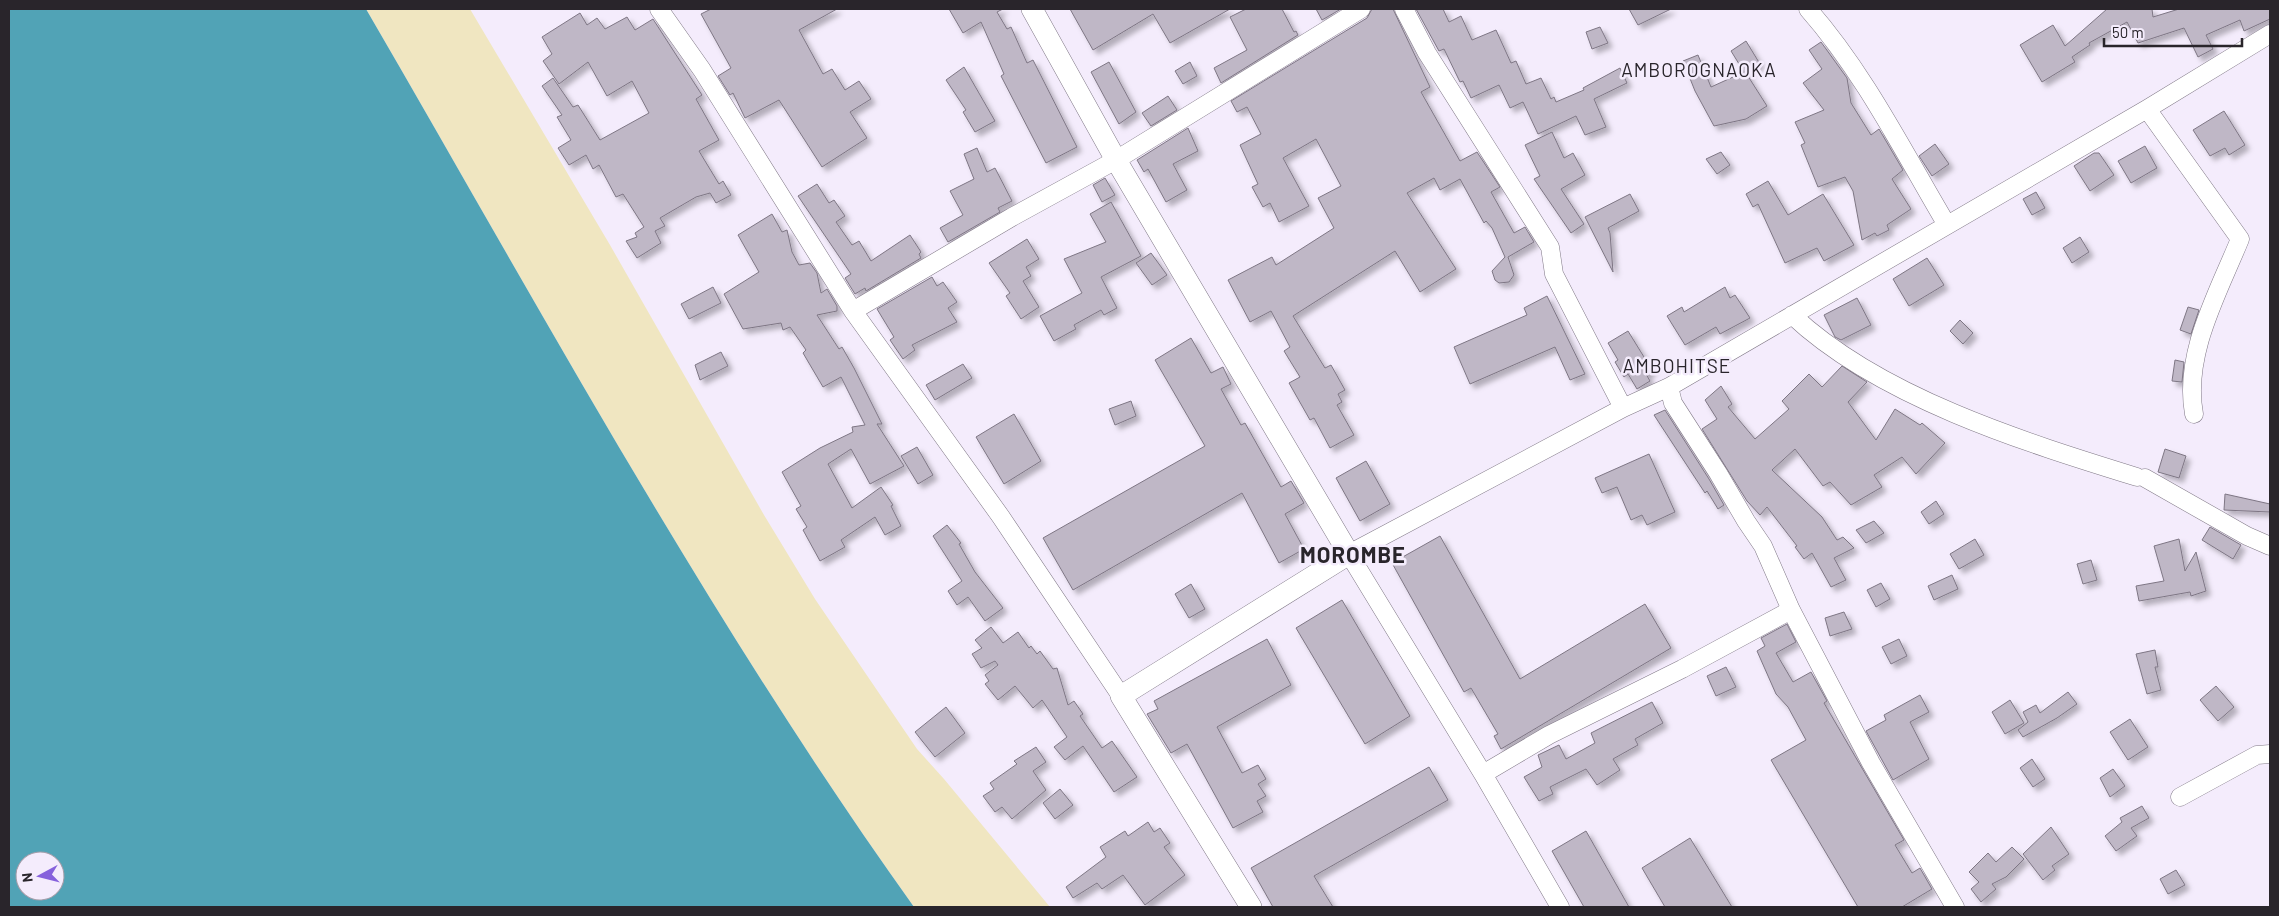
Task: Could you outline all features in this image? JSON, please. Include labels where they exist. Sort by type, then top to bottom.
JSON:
[{"type":"street","points":[[659,9],[702,70],[853,311],[1001,517],[1121,696],[1251,907]]},
{"type":"street","points":[[1032,9],[1116,160],[1349,554],[1484,774],[1560,907]]},
{"type":"street","points":[[853,311],[1012,217],[1116,160],[1361,9]]},
{"type":"street","points":[[1404,9],[1427,53],[1550,247],[1554,274],[1623,408]]},
{"type":"street","points":[[1808,9],[1832,36],[1879,105],[1947,225]]},
{"type":"street","points":[[1121,696],[1349,554],[1623,408],[1669,387],[2147,108],[2270,34]]},
{"type":"street","points":[[2147,108],[2240,239],[2198,345],[2191,397],[2194,414]]},
{"type":"street","points":[[1792,316],[1816,338],[1889,383],[2064,454],[2141,478],[2247,536],[2270,546]]},
{"type":"street","points":[[1669,387],[1673,403],[1763,546],[1791,610],[1871,763],[1955,907]]},
{"type":"street","points":[[1484,774],[1549,735],[1682,669],[1791,610]]},
{"type":"street","points":[[2180,797],[2257,755],[2270,754]]},
{"type":"sand","points":[[366,9],[470,9],[610,245],[764,515],[815,599],[917,749],[1050,907],[914,907],[839,799],[697,578],[563,351]]},
{"type":"water","points":[[9,9],[366,9],[563,351],[697,578],[839,799],[914,907],[9,907]]},
{"type":"building","points":[[711,9],[837,9],[799,30],[823,74],[832,69],[845,90],[859,81],[871,99],[850,112],[867,138],[822,167],[779,100],[745,118],[733,93],[730,95],[718,76],[731,68],[701,14]]},
{"type":"building","points":[[949,9],[1003,9],[997,12],[1007,29],[1011,27],[1027,63],[1033,60],[1077,147],[1046,163],[1001,76],[1004,74],[981,22],[963,33]]},
{"type":"building","points":[[1070,9],[1230,9],[1170,43],[1153,14],[1093,50]]},
{"type":"building","points":[[1246,9],[1282,9],[1294,32],[1296,31],[1298,35],[1221,83],[1214,68],[1247,50],[1230,17]]},
{"type":"building","points":[[1316,9],[1341,9],[1322,20]]},
{"type":"building","points":[[1372,9],[1393,9],[1430,87],[1421,92],[1460,161],[1477,152],[1500,187],[1491,192],[1514,233],[1525,227],[1534,242],[1508,257],[1514,275],[1509,282],[1499,283],[1495,280],[1492,271],[1505,257],[1492,228],[1486,221],[1484,223],[1460,179],[1440,190],[1434,178],[1407,193],[1456,269],[1420,292],[1395,251],[1293,316],[1325,368],[1331,365],[1345,390],[1338,394],[1342,402],[1337,405],[1354,435],[1330,448],[1314,418],[1310,420],[1289,383],[1300,377],[1284,351],[1290,347],[1271,311],[1250,322],[1228,280],[1272,257],[1276,265],[1334,228],[1318,198],[1341,186],[1316,139],[1283,158],[1309,206],[1279,222],[1270,203],[1263,207],[1252,187],[1258,184],[1240,145],[1261,134],[1247,107],[1237,112],[1231,101],[1367,18]]},
{"type":"building","points":[[1416,9],[1443,9],[1449,22],[1461,16],[1472,40],[1496,30],[1511,63],[1516,61],[1526,84],[1541,78],[1551,99],[1554,97],[1556,102],[1584,90],[1583,88],[1620,68],[1627,83],[1594,99],[1606,127],[1585,135],[1576,116],[1538,134],[1523,102],[1510,108],[1499,85],[1471,98],[1463,81],[1460,82],[1444,49],[1439,51]]},
{"type":"building","points":[[1629,9],[1671,9],[1638,25]]},
{"type":"building","points":[[2107,9],[2152,9],[2153,17],[2179,9],[2270,9],[2270,19],[2244,31],[2240,20],[2206,35],[2213,49],[2198,57],[2184,28],[2138,43],[2127,22],[2089,43],[2090,45],[2072,57],[2075,62],[2042,82],[2020,45],[2053,25],[2065,46]]},
{"type":"building","points":[[580,13],[587,25],[597,18],[605,29],[627,17],[635,30],[653,19],[702,95],[696,99],[719,140],[699,151],[719,184],[723,181],[731,195],[716,203],[710,193],[696,197],[660,218],[665,226],[655,231],[661,243],[637,258],[626,241],[637,237],[635,233],[644,227],[623,194],[616,197],[599,165],[593,169],[586,155],[569,165],[558,148],[571,140],[557,117],[562,115],[542,86],[553,78],[573,107],[578,105],[600,140],[649,113],[632,81],[607,96],[588,62],[559,84],[543,61],[552,54],[542,37]]},
{"type":"building","points":[[1600,27],[1608,43],[1592,49],[1586,32]]},
{"type":"building","points":[[1746,41],[1760,64],[1746,73],[1767,106],[1746,119],[1714,126],[1695,91],[1683,61],[1698,55],[1711,87],[1744,72],[1731,51]]},
{"type":"building","points":[[1821,42],[1847,78],[1851,103],[1871,135],[1879,129],[1903,170],[1892,179],[1911,209],[1887,225],[1889,230],[1877,236],[1875,233],[1862,240],[1853,191],[1845,177],[1818,187],[1801,145],[1805,143],[1795,122],[1824,110],[1803,83],[1822,69],[1809,50]]},
{"type":"building","points":[[1109,62],[1136,112],[1119,124],[1091,72]]},
{"type":"building","points":[[1190,62],[1197,76],[1183,84],[1175,71]]},
{"type":"building","points":[[964,67],[995,121],[975,132],[963,112],[966,110],[946,80]]},
{"type":"building","points":[[1168,96],[1177,110],[1151,126],[1142,113]]},
{"type":"building","points":[[2224,111],[2245,145],[2229,155],[2225,148],[2210,156],[2193,130]]},
{"type":"building","points":[[1188,128],[1198,151],[1173,164],[1187,190],[1166,202],[1148,169],[1144,172],[1137,160]]},
{"type":"building","points":[[1552,132],[1564,158],[1573,153],[1585,175],[1561,189],[1584,224],[1571,233],[1534,179],[1540,176],[1525,145]]},
{"type":"building","points":[[1935,144],[1949,164],[1932,176],[1919,156]]},
{"type":"building","points":[[2145,146],[2157,168],[2131,183],[2118,161]]},
{"type":"building","points":[[977,148],[987,172],[995,168],[1012,201],[998,208],[1000,212],[948,242],[940,228],[963,215],[950,191],[974,179],[964,154]]},
{"type":"building","points":[[1721,152],[1730,165],[1717,174],[1706,159]]},
{"type":"building","points":[[2094,153],[2099,153],[2114,175],[2090,191],[2074,166]]},
{"type":"building","points":[[1105,178],[1115,195],[1102,202],[1093,185]]},
{"type":"building","points":[[1768,181],[1788,215],[1823,194],[1854,245],[1824,261],[1817,248],[1785,263],[1758,204],[1753,207],[1746,194]]},
{"type":"building","points":[[817,184],[829,203],[834,200],[845,216],[836,222],[852,245],[859,241],[871,261],[910,235],[921,252],[919,254],[921,258],[866,291],[865,288],[855,294],[845,278],[851,274],[798,196]]},
{"type":"building","points":[[2036,192],[2045,208],[2032,215],[2023,199]]},
{"type":"building","points":[[1630,194],[1639,211],[1608,228],[1613,272],[1585,217]]},
{"type":"building","points":[[1111,202],[1141,256],[1101,277],[1117,308],[1104,315],[1101,310],[1074,325],[1076,329],[1054,341],[1040,316],[1082,293],[1064,259],[1106,242],[1090,214]]},
{"type":"building","points":[[772,214],[782,232],[787,230],[792,252],[799,265],[810,263],[817,273],[821,293],[827,289],[837,306],[837,311],[817,315],[839,349],[842,347],[882,424],[877,424],[904,466],[870,484],[851,449],[828,464],[852,508],[881,487],[893,505],[891,506],[901,526],[885,535],[875,517],[841,540],[845,547],[820,561],[803,530],[807,527],[796,509],[801,506],[782,472],[820,448],[853,432],[852,427],[865,425],[841,377],[823,387],[803,353],[806,350],[790,327],[783,330],[781,323],[743,329],[724,294],[759,272],[738,235]]},
{"type":"building","points":[[2080,237],[2089,252],[2072,263],[2063,248]]},
{"type":"building","points":[[1027,239],[1039,259],[1026,267],[1031,276],[1023,281],[1039,307],[1021,319],[1006,296],[1010,293],[989,263]]},
{"type":"building","points":[[1151,253],[1167,275],[1152,285],[1136,263]]},
{"type":"building","points":[[1927,258],[1944,285],[1909,306],[1893,279]]},
{"type":"building","points":[[932,277],[937,286],[943,282],[957,302],[948,308],[957,322],[912,345],[915,350],[903,359],[890,340],[894,337],[877,309]]},
{"type":"building","points":[[713,287],[721,303],[689,319],[681,304]]},
{"type":"building","points":[[1725,287],[1730,298],[1735,295],[1750,318],[1720,334],[1716,327],[1685,345],[1667,316],[1682,307],[1684,312]]},
{"type":"building","points":[[1547,296],[1585,374],[1570,380],[1555,347],[1470,384],[1454,347],[1527,315],[1524,308]]},
{"type":"building","points":[[1857,298],[1871,325],[1841,340],[1835,337],[1824,315]]},
{"type":"building","points":[[2188,307],[2199,310],[2191,334],[2180,330]]},
{"type":"building","points":[[1960,320],[1973,333],[1963,344],[1950,331]]},
{"type":"building","points":[[1628,331],[1652,370],[1646,374],[1650,381],[1637,389],[1628,374],[1624,377],[1615,362],[1618,360],[1608,343]]},
{"type":"building","points":[[1191,338],[1211,373],[1223,367],[1231,384],[1221,389],[1241,425],[1245,423],[1281,487],[1291,481],[1304,503],[1285,514],[1304,549],[1279,563],[1242,493],[1073,590],[1043,538],[1205,446],[1155,360]]},
{"type":"building","points":[[721,352],[728,366],[700,380],[695,365]]},
{"type":"building","points":[[2175,360],[2184,362],[2182,382],[2172,381]]},
{"type":"building","points":[[963,364],[972,378],[935,400],[926,385]]},
{"type":"building","points":[[1842,366],[1867,382],[1848,402],[1876,440],[1895,409],[1920,425],[1922,423],[1945,443],[1916,474],[1902,457],[1874,475],[1882,487],[1851,505],[1830,482],[1823,486],[1795,449],[1772,470],[1822,517],[1837,540],[1843,537],[1854,548],[1834,558],[1846,580],[1831,587],[1812,553],[1804,559],[1795,547],[1797,546],[1767,507],[1760,515],[1747,501],[1702,429],[1717,419],[1705,400],[1721,386],[1732,404],[1728,407],[1755,439],[1789,409],[1782,401],[1809,374],[1822,387]]},
{"type":"building","points":[[1131,401],[1136,416],[1115,425],[1109,409]]},
{"type":"building","points":[[1665,410],[1724,505],[1718,509],[1707,491],[1705,493],[1654,415]]},
{"type":"building","points":[[1014,414],[1041,461],[1004,484],[976,437]]},
{"type":"building","points":[[917,447],[933,475],[918,484],[901,456]]},
{"type":"building","points":[[2165,449],[2186,456],[2179,478],[2158,472]]},
{"type":"building","points":[[1649,454],[1675,512],[1647,525],[1642,515],[1631,520],[1617,487],[1602,493],[1595,478]]},
{"type":"building","points":[[1366,461],[1390,504],[1360,521],[1336,478]]},
{"type":"building","points":[[2225,494],[2270,504],[2270,512],[2224,510]]},
{"type":"building","points":[[1936,501],[1944,514],[1929,524],[1921,512]]},
{"type":"building","points":[[1874,521],[1884,533],[1866,543],[1856,530]]},
{"type":"building","points":[[947,525],[961,543],[959,544],[975,572],[1003,608],[985,621],[968,597],[957,605],[948,591],[962,581],[933,536]]},
{"type":"building","points":[[2210,527],[2241,545],[2233,559],[2202,540]]},
{"type":"building","points":[[1440,536],[1520,679],[1645,604],[1671,648],[1501,749],[1494,736],[1498,734],[1471,688],[1464,692],[1392,563]]},
{"type":"building","points":[[1975,539],[1984,555],[1959,569],[1950,554]]},
{"type":"building","points":[[2179,539],[2185,571],[2196,552],[2206,591],[2191,596],[2190,592],[2139,601],[2136,586],[2164,581],[2154,546]]},
{"type":"building","points":[[2091,560],[2097,580],[2083,584],[2077,564]]},
{"type":"building","points":[[1952,575],[1958,589],[1934,600],[1928,586]]},
{"type":"building","points":[[1881,583],[1890,599],[1876,607],[1867,590]]},
{"type":"building","points":[[1191,584],[1205,609],[1189,618],[1175,594]]},
{"type":"building","points":[[1342,600],[1410,716],[1365,744],[1296,628]]},
{"type":"building","points":[[1844,612],[1852,629],[1830,636],[1825,618]]},
{"type":"building","points":[[1787,624],[1796,642],[1776,653],[1793,682],[1811,672],[1827,701],[1824,703],[1904,840],[1895,845],[1912,873],[1920,868],[1932,889],[1902,907],[1858,907],[1771,760],[1806,740],[1788,707],[1776,694],[1757,651],[1765,646],[1761,638]]},
{"type":"building","points":[[991,627],[1003,643],[1018,632],[1029,648],[1031,646],[1037,654],[1040,651],[1053,669],[1057,668],[1068,705],[1074,701],[1083,714],[1080,716],[1102,748],[1112,741],[1137,777],[1114,792],[1083,746],[1065,760],[1054,747],[1067,737],[1042,700],[1033,708],[1015,686],[998,700],[985,684],[989,681],[985,675],[998,665],[995,661],[981,668],[972,654],[982,648],[975,640]]},
{"type":"building","points":[[1267,639],[1291,685],[1217,727],[1242,773],[1258,765],[1266,779],[1258,784],[1266,796],[1257,801],[1263,812],[1233,828],[1187,744],[1171,753],[1147,714],[1158,709],[1154,701]]},
{"type":"building","points":[[1899,639],[1907,656],[1891,664],[1882,647]]},
{"type":"building","points":[[2155,650],[2158,667],[2155,667],[2161,690],[2147,694],[2136,654]]},
{"type":"building","points":[[1726,667],[1736,687],[1716,696],[1707,676]]},
{"type":"building","points":[[2216,686],[2234,707],[2218,721],[2200,700]]},
{"type":"building","points":[[2068,692],[2077,704],[2057,718],[2023,737],[2018,730],[2028,722],[2023,712],[2036,705],[2040,713]]},
{"type":"building","points":[[1920,695],[1929,712],[1910,722],[1929,759],[1893,780],[1866,731],[1886,720],[1884,715]]},
{"type":"building","points":[[2010,700],[2024,723],[2005,734],[1992,712]]},
{"type":"building","points":[[1652,702],[1663,723],[1635,739],[1638,745],[1613,759],[1620,770],[1597,785],[1586,769],[1550,787],[1553,794],[1539,801],[1524,777],[1542,767],[1538,755],[1559,745],[1566,759],[1595,743],[1591,733]]},
{"type":"building","points":[[946,707],[965,733],[935,757],[915,732]]},
{"type":"building","points":[[2130,719],[2148,747],[2128,760],[2110,732]]},
{"type":"building","points":[[1036,747],[1046,762],[1033,771],[1046,790],[1012,819],[1002,807],[995,812],[983,796],[994,789],[990,783],[1017,764],[1014,761]]},
{"type":"building","points":[[2032,759],[2045,779],[2033,787],[2020,768]]},
{"type":"building","points":[[1429,767],[1448,800],[1314,876],[1333,907],[1273,907],[1251,868]]},
{"type":"building","points":[[2113,769],[2125,786],[2110,797],[2100,778]]},
{"type":"building","points":[[1060,789],[1073,805],[1055,819],[1043,803]]},
{"type":"building","points":[[2142,806],[2149,818],[2131,828],[2137,836],[2116,851],[2105,836],[2122,822],[2120,818]]},
{"type":"building","points":[[1148,822],[1154,832],[1160,828],[1170,843],[1164,847],[1185,875],[1145,905],[1123,875],[1102,889],[1097,883],[1073,898],[1066,887],[1106,857],[1100,847],[1125,831],[1128,836]]},
{"type":"building","points":[[2051,827],[2069,854],[2052,866],[2055,870],[2043,880],[2023,854]]},
{"type":"building","points":[[1586,831],[1629,907],[1584,907],[1552,851]]},
{"type":"building","points":[[1690,838],[1732,907],[1665,907],[1642,868]]},
{"type":"building","points":[[2012,847],[2024,859],[2006,877],[1992,884],[1996,889],[1981,902],[1971,889],[1979,882],[1969,872],[1988,853],[1996,862]]},
{"type":"building","points":[[2176,870],[2185,885],[2168,894],[2160,879]]},
{"type":"district","name":"AMBOROGNAOKA","points":[[1699,70]]},
{"type":"district","name":"AMBOHITSE","points":[[1677,366]]},
{"type":"district","name":"MOROMBE","points":[[1353,555]]}]
